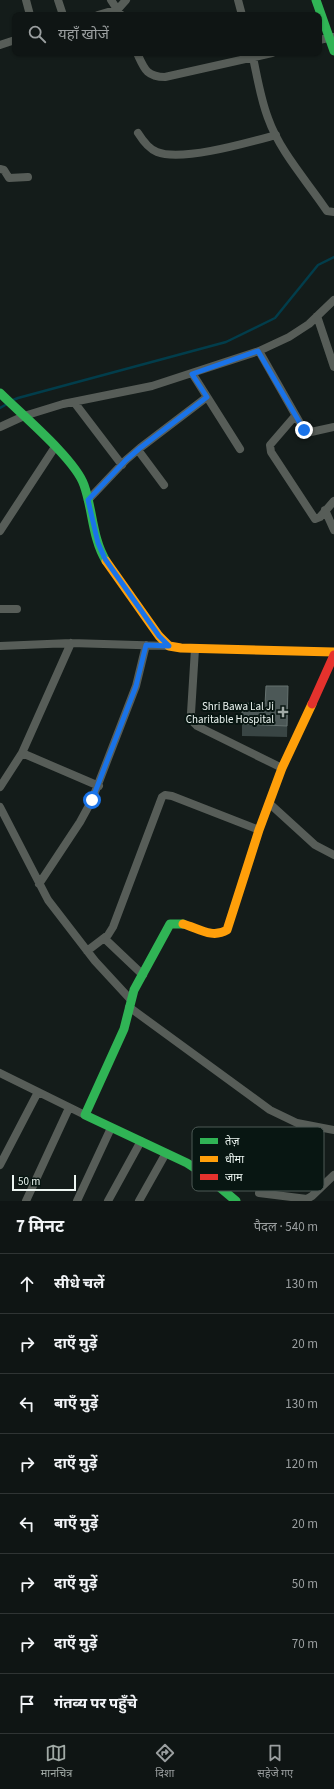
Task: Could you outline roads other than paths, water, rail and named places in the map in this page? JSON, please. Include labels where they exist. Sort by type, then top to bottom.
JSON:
[{"type":"street","points":[[26,0],[29,12]]},
{"type":"street","points":[[58,0],[62,12]]},
{"type":"street","points":[[111,0],[119,12],[126,0]]},
{"type":"street","points":[[238,0],[241,12]]},
{"type":"street","points":[[316,0],[320,12]]},
{"type":"street","points":[[322,0],[328,38]]},
{"type":"street","points":[[322,19],[334,51]]},
{"type":"street","points":[[0,45],[12,41]]},
{"type":"street","points":[[139,56],[147,72],[152,76],[158,77],[248,56]]},
{"type":"street","points":[[252,56],[268,119],[281,145],[327,211],[334,212]]},
{"type":"street","points":[[138,133],[151,149],[158,153],[174,155],[228,148],[276,135]]},
{"type":"street","points":[[0,169],[4,170],[9,178],[28,177]]},
{"type":"street","points":[[0,427],[21,414],[152,386],[258,351],[288,338],[309,324],[334,300]]},
{"type":"street","points":[[317,316],[334,367]]},
{"type":"street","points":[[258,351],[302,427],[307,432],[334,427]]},
{"type":"street","points":[[192,374],[240,449]]},
{"type":"street","points":[[0,393],[55,447],[73,467],[84,484],[98,543],[105,559],[159,636],[169,646]]},
{"type":"street","points":[[88,500],[138,450],[207,397]]},
{"type":"street","points":[[74,402],[122,465]]},
{"type":"street","points":[[295,416],[270,445],[270,448],[312,517],[318,519],[334,500]]},
{"type":"street","points":[[0,531],[55,447]]},
{"type":"street","points":[[138,450],[164,485]]},
{"type":"street","points":[[325,510],[334,530]]},
{"type":"street","points":[[0,609],[17,609]]},
{"type":"street","points":[[0,787],[22,753],[71,643]]},
{"type":"street","points":[[0,646],[71,643],[334,654],[282,768],[270,804],[259,830],[227,930],[223,933],[216,934],[178,923],[170,924],[143,975],[130,1004],[129,1015],[124,1029],[85,1115]]},
{"type":"street","points":[[39,884],[80,822],[99,786],[136,686],[146,645]]},
{"type":"street","points":[[195,649],[191,713],[193,722],[197,726],[282,768]]},
{"type":"street","points":[[22,753],[99,786]]},
{"type":"street","points":[[87,951],[104,938],[113,927],[162,797],[165,795],[172,796],[259,830]]},
{"type":"street","points":[[270,804],[316,846],[334,855]]},
{"type":"street","points":[[0,807],[48,900],[130,1004],[270,1110],[297,1123],[318,1127]]},
{"type":"street","points":[[104,938],[143,975]]},
{"type":"street","points":[[0,1073],[69,1108],[192,1166]]},
{"type":"street","points":[[0,1165],[38,1092]]},
{"type":"street","points":[[26,1201],[69,1108]]},
{"type":"street","points":[[76,1201],[111,1128]]},
{"type":"street","points":[[324,1128],[334,1130]]},
{"type":"street","points":[[108,1201],[141,1141]]},
{"type":"street","points":[[138,1201],[166,1153]]},
{"type":"street","points":[[324,1185],[334,1175]]},
{"type":"street","points":[[224,1191],[236,1201]]},
{"type":"street","points":[[259,1193],[307,1199],[317,1191]]},
{"type":"waterway","points":[[13,400],[226,342],[275,318],[318,265],[334,257]]},
{"type":"waterway","points":[[0,408],[7,404]]},
{"type":"place","name":"Shri Bawa Lal Ji Charitable Hospital","points":[[283,712]]}]
